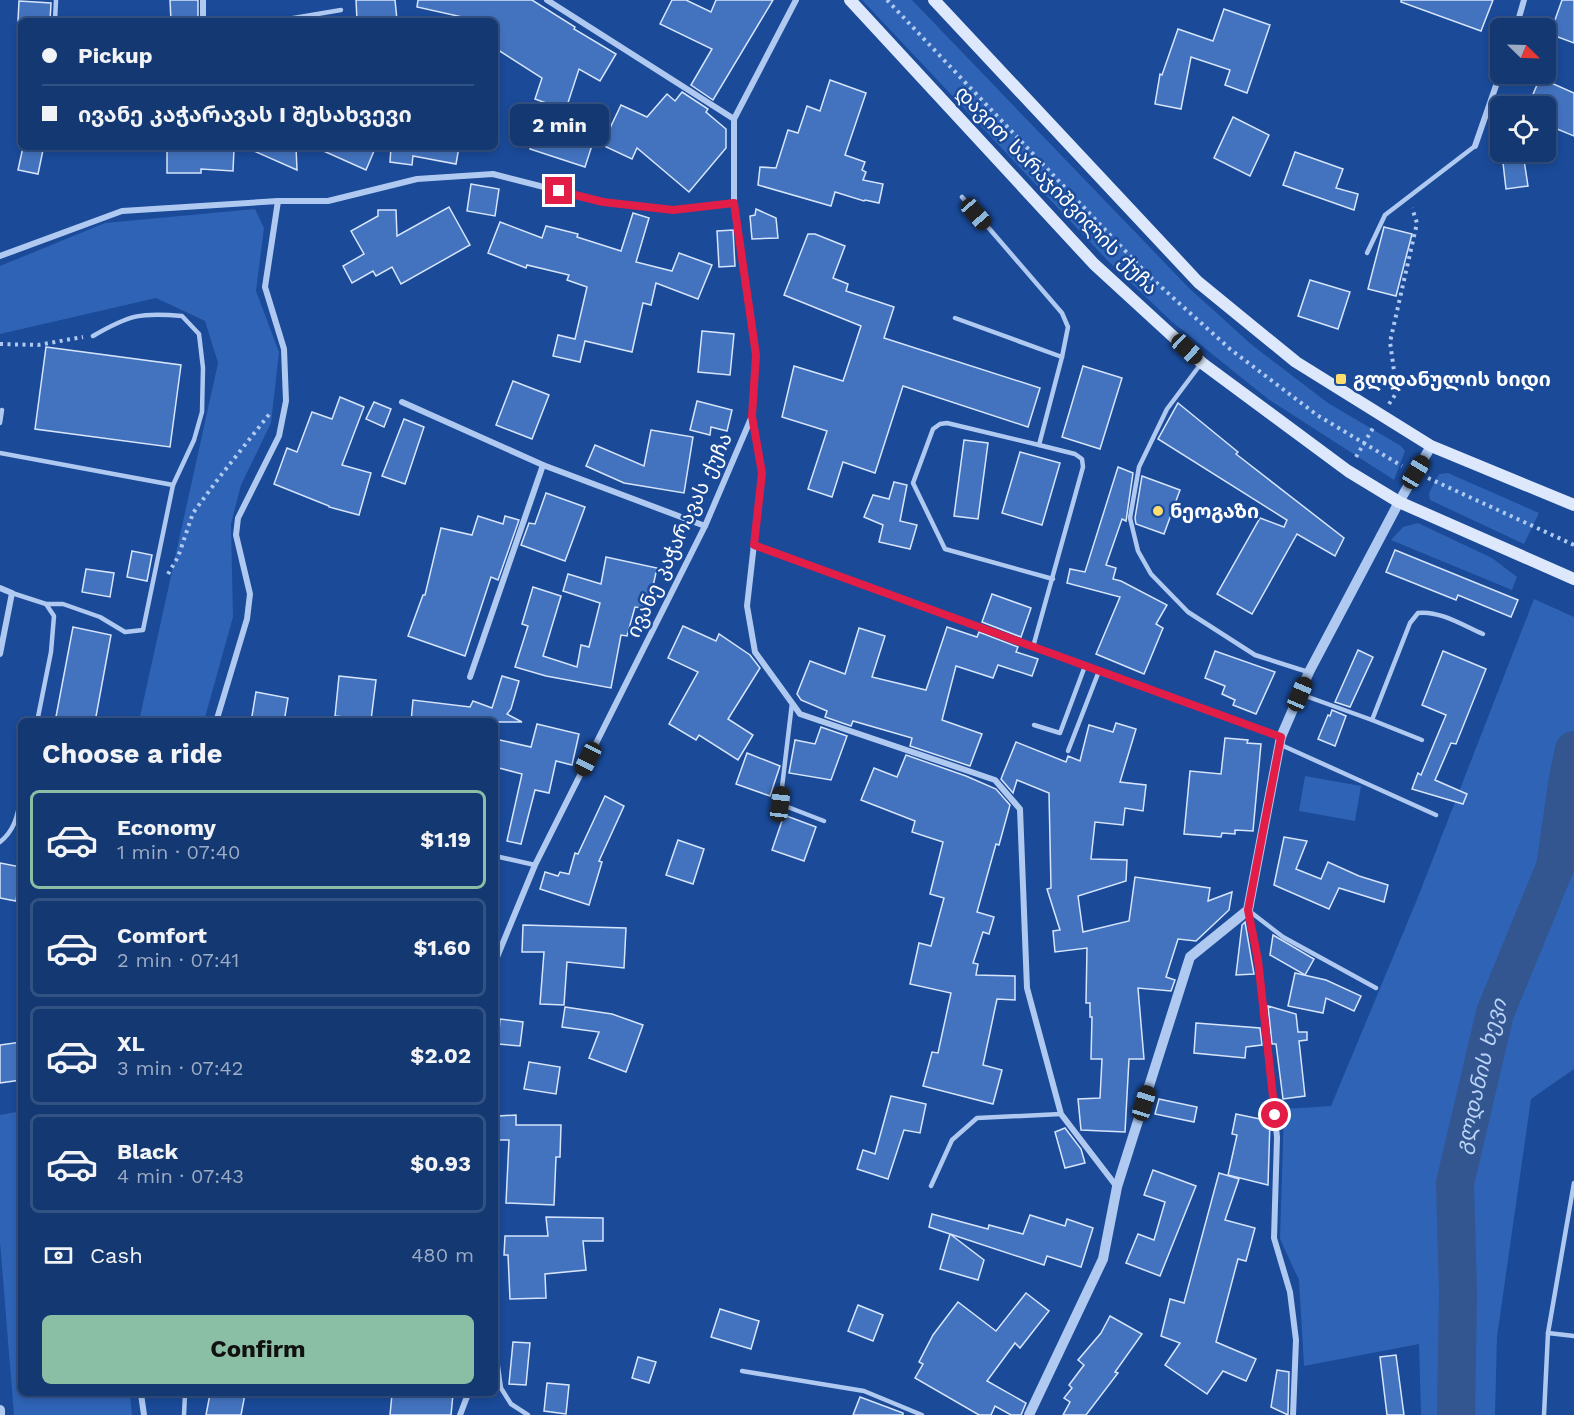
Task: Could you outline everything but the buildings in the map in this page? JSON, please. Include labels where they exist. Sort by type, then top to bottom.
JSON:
[{"type":"main road","name":"დავით სარაჯიშვილის ქუჩა","points":[[850,0],[1094,264],[1202,363],[1348,471],[1399,502],[1574,579]]},
{"type":"main road","name":"დავით სარაჯიშვილის ქუჩა","points":[[934,0],[1198,282],[1296,362],[1431,446],[1574,506]]},
{"type":"street","points":[[203,0],[203,18]]},
{"type":"street","points":[[547,0],[734,119]]},
{"type":"street","name":"ივანე კაჭარავას ქუჩა","points":[[498,955],[535,866],[705,526],[752,416],[756,355],[734,203],[734,119],[796,0]]},
{"type":"street","points":[[1519,18],[1524,0]]},
{"type":"street","points":[[1475,146],[1497,84]]},
{"type":"street","points":[[0,256],[122,211],[278,201],[328,201],[417,179],[493,174],[603,202],[673,210],[734,203]]},
{"type":"street","points":[[217,718],[247,619],[250,594],[236,535],[238,518],[279,436],[286,401],[284,349],[265,286],[278,201]]},
{"type":"street","points":[[402,402],[543,465],[705,526]]},
{"type":"street","points":[[752,416],[762,473],[747,606],[755,652],[800,714],[995,780],[1020,810],[1027,988],[1061,1114],[1118,1187]]},
{"type":"street","points":[[1293,1415],[1296,1340],[1290,1292],[1274,1238],[1277,1137],[1258,960],[1248,910],[1280,741],[1310,672],[1431,446]]},
{"type":"street","points":[[470,677],[543,465]]},
{"type":"street","points":[[754,545],[1099,671],[1280,741]]},
{"type":"street","points":[[0,588],[12,593],[0,654]]},
{"type":"street","points":[[1029,1415],[1103,1259],[1118,1187],[1190,957],[1248,910]]},
{"type":"street","points":[[141,1396],[144,1415]]},
{"type":"street","points":[[460,1415],[467,1396]]},
{"type":"street","points":[[0,1410],[0,1415]]},
{"type":"lane","points":[[55,18],[56,0]]},
{"type":"lane","points":[[294,18],[341,10]]},
{"type":"lane","points":[[1367,253],[1384,215],[1475,146]]},
{"type":"lane","points":[[962,197],[1062,313],[1068,327],[1039,445]]},
{"type":"lane","points":[[12,593],[46,603],[63,604],[100,617],[125,632],[143,630],[173,485],[194,440],[202,412],[203,368],[199,334],[182,316],[154,313],[122,319],[93,336]]},
{"type":"lane","points":[[955,318],[1062,357]]},
{"type":"lane","points":[[1202,363],[1167,409],[1139,467],[1130,518],[1138,551],[1151,574],[1188,612],[1255,656],[1310,672]]},
{"type":"lane","points":[[0,423],[2,410]]},
{"type":"lane","points":[[1033,647],[1053,579],[1083,467],[1082,459],[1075,454],[947,423],[940,424],[933,429],[913,483],[945,549],[1053,579]]},
{"type":"lane","points":[[0,453],[173,485]]},
{"type":"lane","points":[[38,718],[51,651],[54,616],[46,603]]},
{"type":"lane","points":[[1372,720],[1410,623],[1418,613],[1424,612],[1439,616],[1483,634]]},
{"type":"lane","points":[[1034,725],[1060,733],[1085,666]]},
{"type":"lane","points":[[1068,751],[1099,671]]},
{"type":"lane","points":[[1300,694],[1422,740]]},
{"type":"lane","points":[[792,703],[780,804],[824,821]]},
{"type":"lane","points":[[1280,741],[1436,815]]},
{"type":"lane","points":[[0,842],[9,835],[18,812]]},
{"type":"lane","points":[[498,857],[535,866]]},
{"type":"lane","points":[[1248,910],[1283,937],[1376,988]]},
{"type":"lane","points":[[931,1186],[952,1140],[977,1118],[1061,1114]]},
{"type":"lane","points":[[1544,1415],[1548,1333],[1574,1183]]},
{"type":"lane","points":[[1548,1333],[1574,1336]]},
{"type":"lane","points":[[498,1366],[501,1388],[511,1404],[528,1415]]},
{"type":"lane","points":[[742,1371],[864,1391],[921,1415]]},
{"type":"lane","points":[[184,1415],[185,1396]]},
{"type":"path","points":[[1348,471],[1380,415],[1397,392],[1390,342],[1417,223],[1409,198]]},
{"type":"path","points":[[0,344],[38,345],[93,336]]},
{"type":"path","points":[[149,600],[158,590],[178,557],[193,513],[267,415],[286,401]]},
{"type":"path","points":[[1538,530],[1574,545]]},
{"type":"shaded area","points":[[862,0],[912,0],[1189,288],[1252,345],[1328,403],[1401,446],[1405,451],[1394,480],[1268,399],[1171,321],[1107,260]]},
{"type":"shaded area","points":[[255,209],[264,228],[256,291],[279,352],[271,423],[241,485],[231,524],[233,617],[205,718],[140,718],[218,363],[205,321],[156,298],[0,334],[0,266],[105,223]]},
{"type":"shaded area","points":[[1448,473],[1539,513],[1524,544],[1430,500],[1429,493],[1439,474]]},
{"type":"shaded area","points":[[1418,523],[1492,558],[1517,577],[1512,590],[1391,540],[1403,527]]},
{"type":"shaded area","points":[[1534,599],[1574,617],[1574,1069],[1531,1099],[1497,1337],[1495,1415],[1421,1415],[1419,1344],[1304,1366],[1299,1280],[1280,1239],[1284,1109],[1331,1106],[1418,897]]},
{"type":"shaded area","points":[[1305,776],[1361,786],[1355,821],[1299,811]]},
{"type":"shaded area","points":[[18,1112],[18,1396],[130,1396],[132,1415],[14,1415],[0,1242],[0,1115]]},
{"type":"waterway","name":"გლდანის ხევი","points":[[1456,1415],[1458,1293],[1455,1183],[1495,1013],[1555,867],[1574,750]]},
{"type":"place","name":"გლდანულის ხიდი","points":[[1341,379]]},
{"type":"place","name":"ნეოგაზი","points":[[1158,511]]},
{"type":"route","points":[[559,191],[603,202],[673,210],[734,203],[756,355],[752,416],[762,473],[754,545],[1281,737],[1248,910],[1258,960],[1275,1115]]}]
